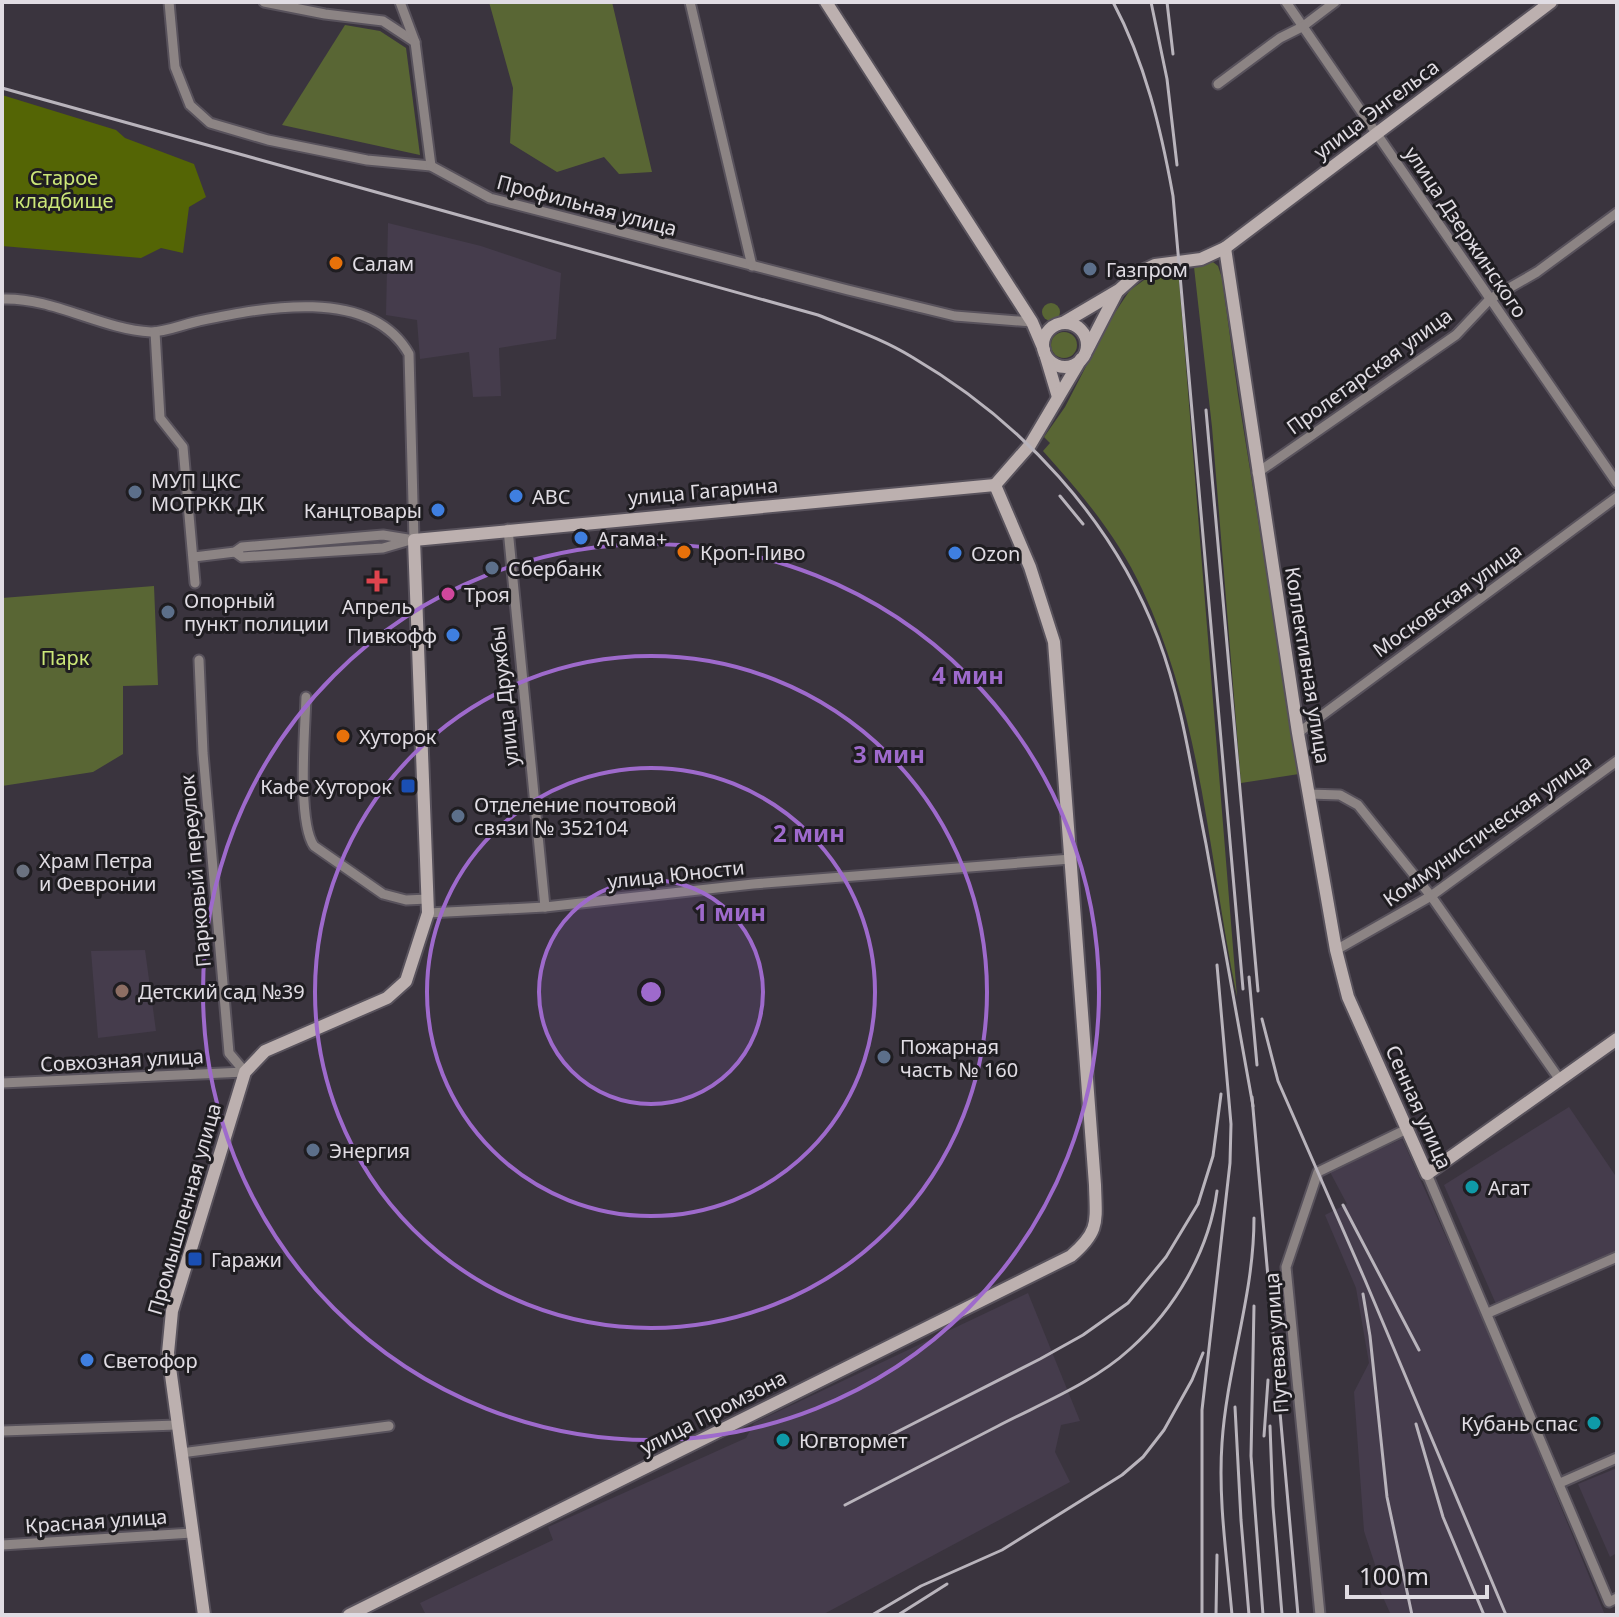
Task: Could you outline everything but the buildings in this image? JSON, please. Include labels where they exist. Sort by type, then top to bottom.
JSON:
[{"type":"main road","points":[[826,2],[1032,322],[1058,397]]},
{"type":"main road","name":"улица Энгельса","points":[[1058,324],[1119,290],[1138,273],[1155,265],[1201,259],[1225,248],[1551,2]]},
{"type":"main road","name":"Коллективная улица","points":[[1225,248],[1257,473],[1309,794]]},
{"type":"main road","points":[[1071,859],[1054,642],[1030,567],[995,485],[1030,445],[1119,290]]},
{"type":"main road","points":[[1032,322],[1058,324],[1076,326],[1084,333],[1087,343],[1083,357],[1072,365],[1052,363],[1044,352],[1045,336],[1058,324]]},
{"type":"main road","name":"улица Гагарина","points":[[414,540],[995,485]]},
{"type":"main road","points":[[245,1072],[265,1051],[387,998],[406,981],[428,913],[414,540]]},
{"type":"main road","name":"Сенная улица","points":[[1309,794],[1336,950],[1348,997],[1427,1174]]},
{"type":"main road","name":"улица Промзона","points":[[349,1615],[1071,1256],[1090,1239],[1096,1219],[1095,1185],[1071,859]]},
{"type":"main road","points":[[1427,1174],[1617,1039]]},
{"type":"main road","name":"Промышленная улица","points":[[204,1615],[168,1353],[172,1311],[245,1072]]},
{"type":"street","name":"Профильная улица","points":[[169,2],[175,67],[190,105],[210,123],[268,140],[367,160],[431,166],[490,198],[955,316],[1032,322]]},
{"type":"street","points":[[264,2],[383,21],[415,42]]},
{"type":"street","points":[[400,2],[415,42],[431,166]]},
{"type":"street","points":[[690,2],[752,266]]},
{"type":"street","name":"улица Дзержинского","points":[[1286,2],[1617,483]]},
{"type":"street","points":[[1218,84],[1335,2]]},
{"type":"street","name":"Пролетарская улица","points":[[1257,473],[1456,335],[1490,299],[1537,272],[1617,213]]},
{"type":"street","points":[[2,299],[21,298],[110,324],[155,332],[240,312],[285,306],[326,307],[355,314],[383,326],[403,344],[409,354],[414,540]]},
{"type":"street","points":[[155,332],[160,418],[183,447],[195,583]]},
{"type":"street","name":"Московская улица","points":[[1298,733],[1617,497]]},
{"type":"street","name":"улица Дружбы","points":[[508,529],[545,907]]},
{"type":"street","name":"улица Гагарина","points":[[194,557],[235,552],[242,557],[383,548],[414,540]]},
{"type":"street","name":"Парковый переулок","points":[[199,660],[204,769],[229,1053],[245,1072]]},
{"type":"street","points":[[306,697],[304,787],[308,837],[324,853],[383,894],[406,900],[428,899]]},
{"type":"street","name":"Коммунистическая улица","points":[[1336,950],[1431,896],[1617,761]]},
{"type":"street","name":"Коллективная улица","points":[[1309,794],[1340,795],[1358,805],[1431,896],[1560,1080]]},
{"type":"street","name":"улица Юности","points":[[428,913],[545,907],[753,884],[1071,859]]},
{"type":"street","name":"Совхозная улица","points":[[2,1083],[245,1072]]},
{"type":"street","name":"Путевая улица","points":[[1320,1615],[1286,1267],[1318,1172],[1407,1129]]},
{"type":"street","name":"Сенная улица","points":[[1427,1174],[1613,1600]]},
{"type":"street","points":[[1488,1313],[1617,1257]]},
{"type":"street","points":[[2,1431],[177,1425]]},
{"type":"street","points":[[181,1453],[389,1426]]},
{"type":"street","points":[[1560,1483],[1617,1458]]},
{"type":"street","name":"Красная улица","points":[[2,1545],[192,1533]]},
{"type":"shaded area","points":[[388,223],[481,246],[561,273],[556,339],[499,348],[501,396],[473,397],[469,352],[420,359],[417,320],[386,315]]},
{"type":"shaded area","name":"Детский сад №39","points":[[145,950],[156,1031],[98,1038],[91,951]]},
{"type":"shaded area","points":[[1569,1107],[1617,1178],[1617,1254],[1496,1304],[1444,1185]]},
{"type":"shaded area","points":[[1402,1139],[1492,1339],[1605,1615],[1391,1615],[1376,1582],[1378,1574],[1364,1531],[1354,1392],[1369,1363],[1356,1288],[1325,1215],[1347,1204],[1330,1172]]},
{"type":"shaded area","points":[[1028,1293],[1080,1421],[1061,1425],[1055,1452],[1070,1482],[822,1615],[426,1615],[420,1603],[553,1540],[548,1527],[746,1438],[754,1423]]},
{"type":"shaded area","points":[[1617,1468],[1617,1553],[1610,1557],[1578,1484]]},
{"type":"green space","points":[[489,2],[612,2],[652,172],[619,174],[604,157],[557,172],[510,143],[513,88]]},
{"type":"green space","points":[[345,25],[380,31],[406,48],[420,155],[282,125]]},
{"type":"green space","name":"Старое кладбище","points":[[2,95],[116,130],[125,138],[194,164],[206,197],[189,207],[183,253],[161,248],[141,258],[2,246]]},
{"type":"green space","points":[[1213,262],[1222,278],[1299,774],[1241,783],[1212,427],[1194,267]]},
{"type":"green space","points":[[1178,268],[1237,997],[1202,790],[1178,687],[1162,637],[1122,551],[1085,499],[1043,451],[1050,443],[1044,437],[1065,407],[1110,320],[1130,290],[1157,271]]},
{"type":"green space","points":[[1051,303],[1060,312],[1051,321],[1042,312]]},
{"type":"green space","points":[[1064,332],[1073,336],[1077,345],[1073,354],[1064,358],[1055,354],[1051,345],[1055,336]]},
{"type":"green space","name":"Парк","points":[[154,586],[158,685],[123,686],[123,754],[93,772],[2,786],[2,598]]},
{"type":"railway","points":[[1113,2],[1134,48],[1150,96],[1173,196],[1243,989]]},
{"type":"railway","points":[[1151,2],[1167,79],[1177,165]]},
{"type":"railway","points":[[1167,2],[1173,54]]},
{"type":"railway","points":[[2,88],[818,315],[901,351],[990,411],[1026,442],[1089,513],[1139,594],[1158,638],[1186,740],[1253,1106]]},
{"type":"railway","points":[[1206,410],[1258,991]]},
{"type":"railway","points":[[1060,496],[1083,524]]},
{"type":"railway","points":[[1202,1615],[1202,1410],[1230,1163],[1231,1124],[1217,965]]},
{"type":"railway","points":[[1249,977],[1257,1065]]},
{"type":"railway","points":[[1262,1019],[1278,1081],[1506,1615]]},
{"type":"railway","points":[[887,1437],[1040,1359],[1083,1335],[1128,1303],[1166,1257],[1198,1204],[1213,1156],[1221,1094]]},
{"type":"railway","points":[[1252,1097],[1298,1615]]},
{"type":"railway","points":[[845,1505],[1067,1392],[1116,1361],[1161,1316],[1187,1278],[1206,1235],[1217,1191]]},
{"type":"railway","points":[[1343,1205],[1419,1350]]},
{"type":"railway","points":[[1232,1615],[1222,1507],[1222,1443],[1250,1275],[1254,1218]]},
{"type":"railway","points":[[1363,1294],[1387,1497],[1412,1615]]},
{"type":"railway","points":[[1254,1306],[1251,1456],[1263,1615]]},
{"type":"railway","points":[[872,1615],[921,1586],[1002,1550],[1122,1475],[1143,1457],[1164,1430],[1203,1353]]},
{"type":"railway","points":[[1264,1436],[1268,1380]]},
{"type":"railway","points":[[1235,1407],[1249,1615]]},
{"type":"railway","points":[[1416,1424],[1443,1517],[1484,1615]]},
{"type":"railway","points":[[1270,1426],[1282,1615]]},
{"type":"railway","points":[[1216,1615],[1217,1555]]},
{"type":"railway","points":[[898,1615],[947,1584]]},
{"type":"place","name":"Салам","points":[[336,263]]},
{"type":"place","name":"Газпром","points":[[1090,269]]},
{"type":"place","name":"МУП ЦКС МОТРКК ДК","points":[[135,492]]},
{"type":"place","name":"ABC","points":[[516,496]]},
{"type":"place","name":"Канцтовары","points":[[438,510]]},
{"type":"place","name":"Агама+","points":[[581,538]]},
{"type":"place","name":"Кроп-Пиво","points":[[684,552]]},
{"type":"place","name":"Ozon","points":[[955,553]]},
{"type":"place","name":"Сбербанк","points":[[492,568]]},
{"type":"place","name":"Апрель","points":[[377,581]]},
{"type":"place","name":"Троя","points":[[448,594]]},
{"type":"place","name":"Опорный пункт полиции","points":[[168,612]]},
{"type":"place","name":"Пивкофф","points":[[453,635]]},
{"type":"place","name":"Хуторок","points":[[343,736]]},
{"type":"place","name":"Кафе Хуторок","points":[[408,786]]},
{"type":"place","name":"Отделение почтовой связи № 352104","points":[[458,816]]},
{"type":"place","name":"Храм Петра и Февронии","points":[[23,871]]},
{"type":"place","name":"Детский сад №39","points":[[122,991]]},
{"type":"place","name":"Пожарная часть № 160","points":[[884,1057]]},
{"type":"place","name":"Энергия","points":[[313,1150]]},
{"type":"place","name":"Агат","points":[[1472,1187]]},
{"type":"place","name":"Гаражи","points":[[195,1259]]},
{"type":"place","name":"Светофор","points":[[87,1360]]},
{"type":"place","name":"Кубань спас","points":[[1594,1423]]},
{"type":"place","name":"Югвтормет","points":[[783,1440]]}]
